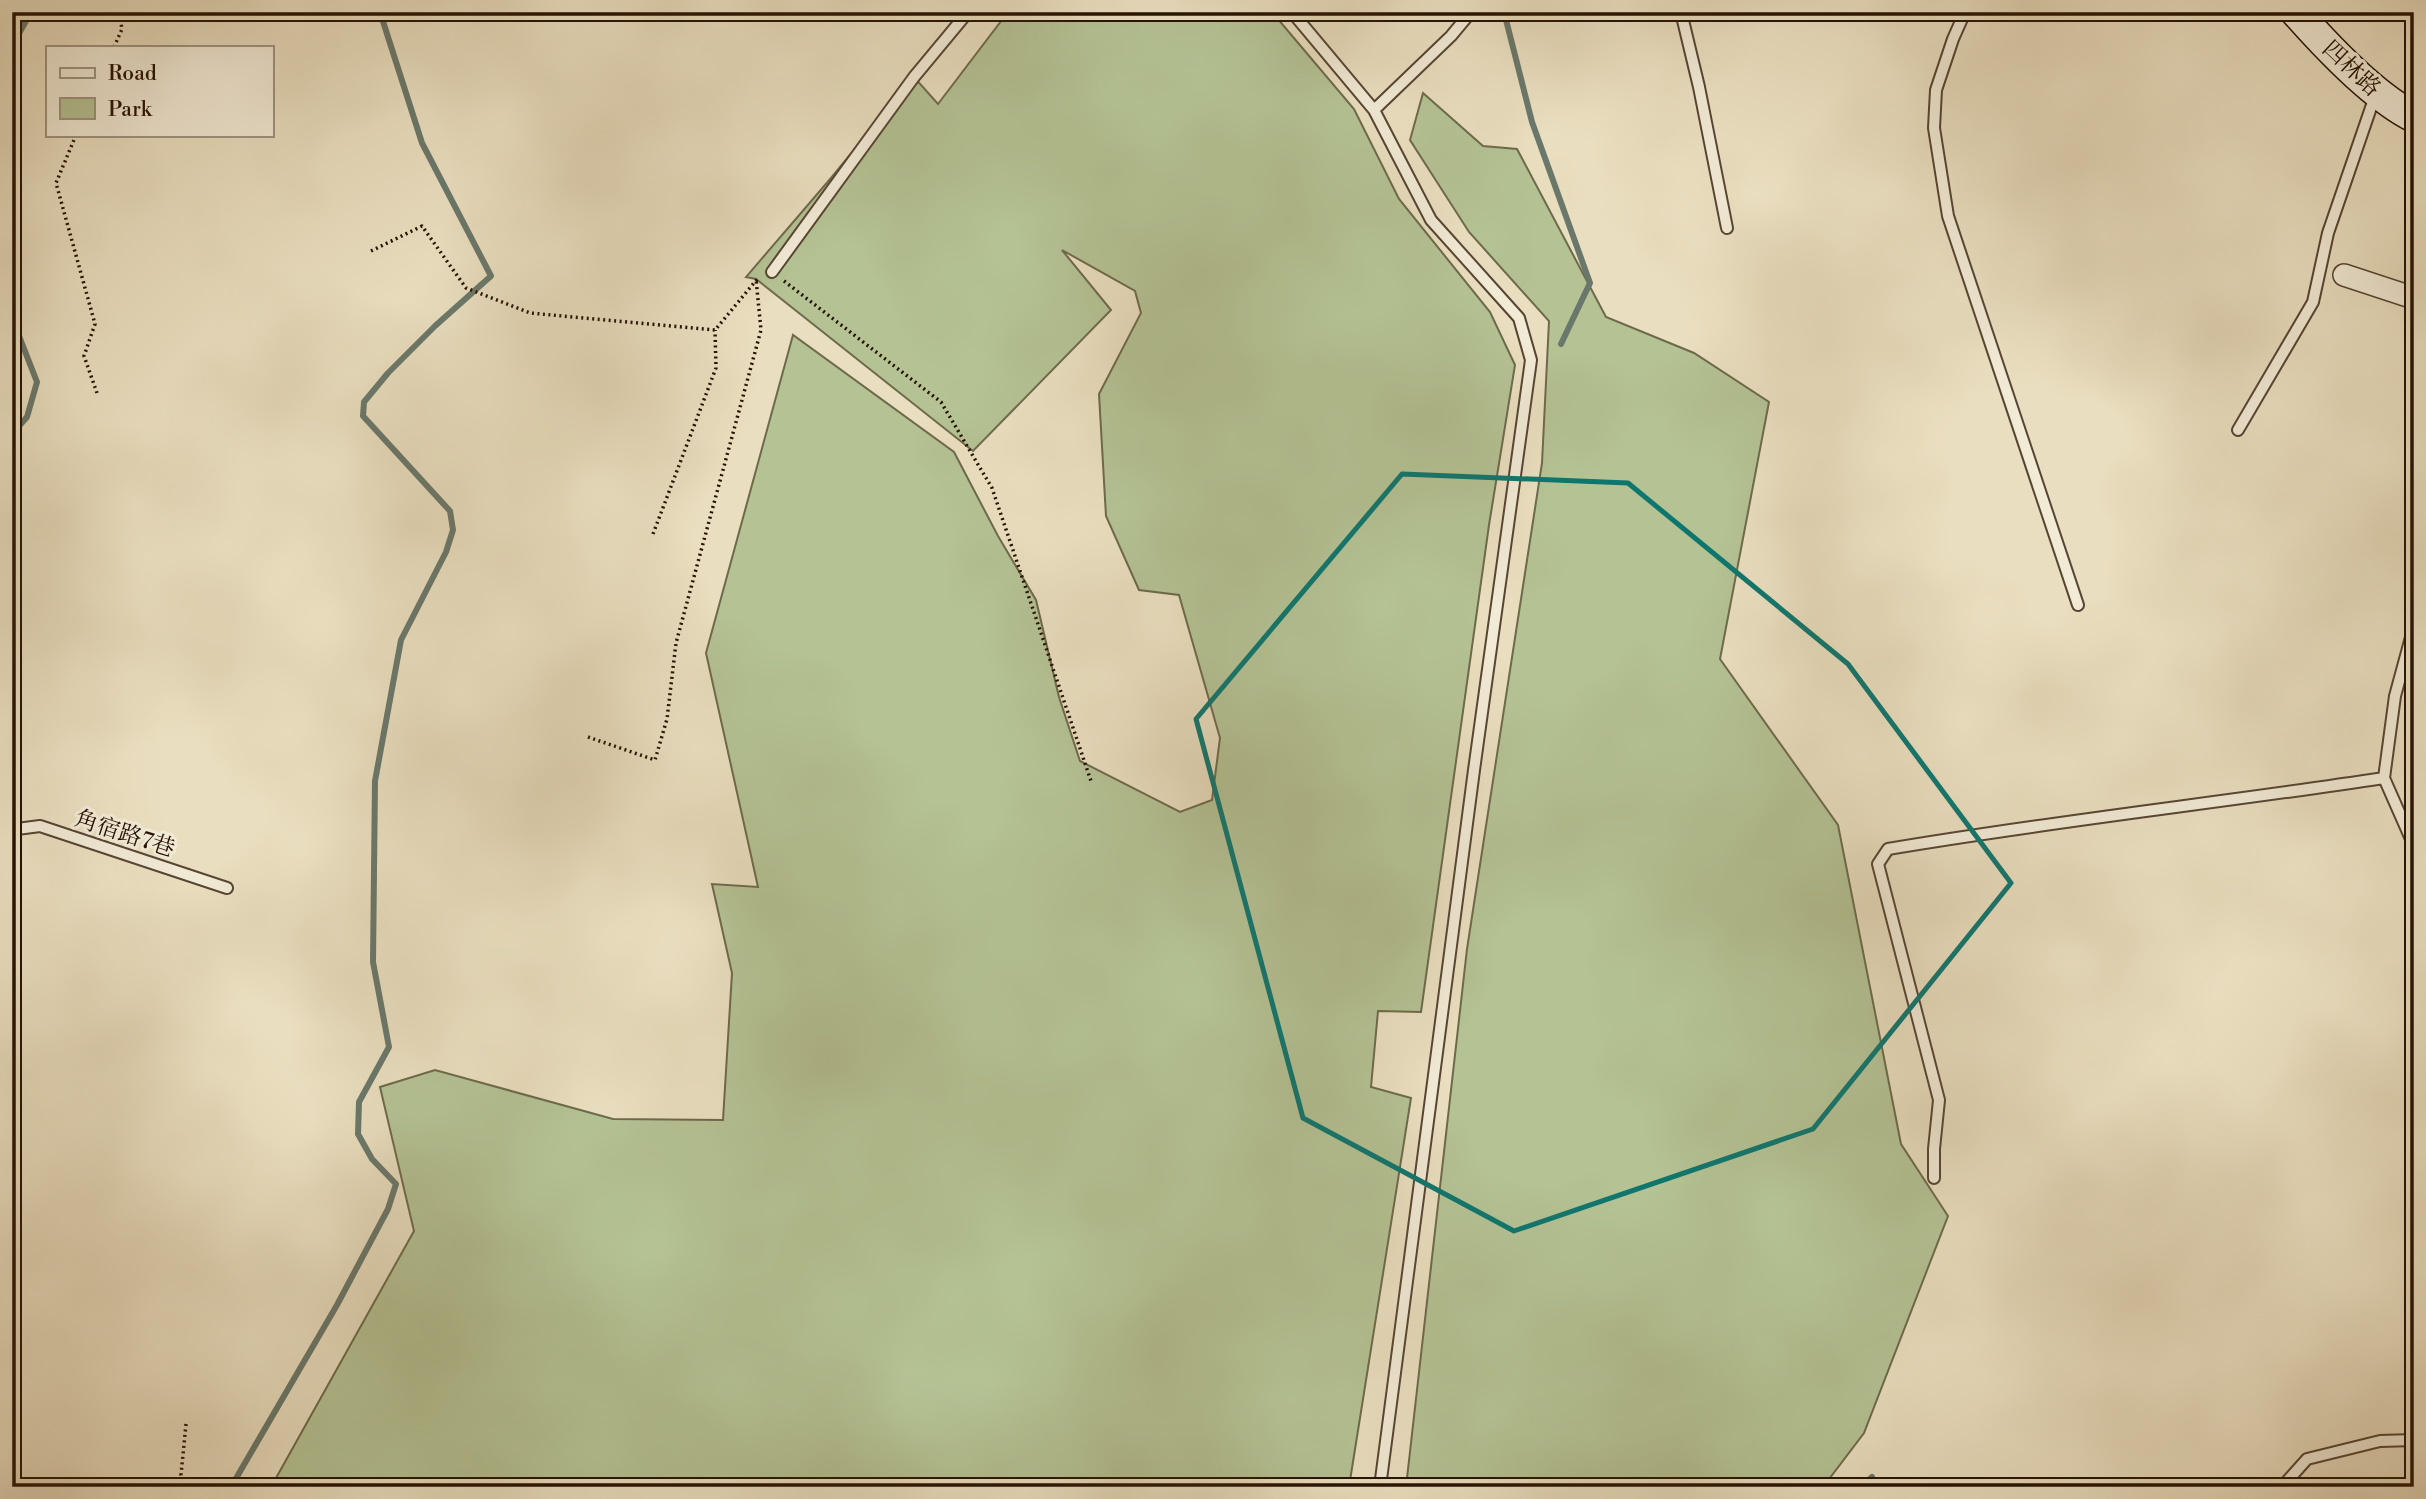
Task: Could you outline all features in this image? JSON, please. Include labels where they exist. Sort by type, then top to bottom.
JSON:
[{"type":"street","name":"四林路","points":[[2296,12],[2323,42],[2376,91],[2394,107],[2414,117]]},
{"type":"street","points":[[2344,275],[2414,298]]},
{"type":"lane","points":[[772,272],[914,76],[968,12]]},
{"type":"lane","points":[[1292,12],[1374,110],[1431,220],[1519,318],[1531,360],[1380,1487]]},
{"type":"lane","points":[[1374,110],[1451,36],[1471,12]]},
{"type":"lane","points":[[1681,12],[1727,228]]},
{"type":"lane","points":[[1965,12],[1936,90],[1934,128],[1948,216],[2078,605]]},
{"type":"lane","points":[[2238,430],[2313,302],[2328,233],[2376,91]]},
{"type":"lane","points":[[2414,625],[2395,696],[2384,778],[2414,846]]},
{"type":"lane","points":[[1934,1178],[1939,1100],[1878,864],[1888,849],[1979,833],[2384,778]]},
{"type":"lane","name":"角宿路7巷","points":[[12,835],[17,829],[40,826],[227,888]]},
{"type":"lane","points":[[2282,1487],[2307,1459],[2380,1441],[2414,1440]]},
{"type":"path","points":[[114,46],[122,29],[119,12]]},
{"type":"path","points":[[331,12],[336,16]]},
{"type":"path","points":[[76,136],[56,183],[96,324],[84,356],[97,393]]},
{"type":"path","points":[[371,251],[422,226],[466,288],[530,313],[715,330]]},
{"type":"path","points":[[653,534],[716,368],[715,330],[756,279],[772,272],[941,402],[992,488],[1091,781]]},
{"type":"path","points":[[588,737],[655,761],[667,719],[676,643],[761,330],[756,279]]},
{"type":"path","points":[[186,1424],[181,1475],[187,1487]]},
{"type":"highlighted area","points":[[1402,474],[1628,483],[1848,664],[2011,883],[1813,1129],[1514,1231],[1303,1118],[1196,719]]},
{"type":"green space","points":[[1008,12],[1272,12],[1354,109],[1399,199],[1490,312],[1515,365],[1489,525],[1421,1012],[1378,1011],[1371,1087],[1411,1098],[1349,1487],[271,1487],[414,1231],[380,1087],[435,1070],[613,1119],[723,1120],[732,973],[712,884],[758,887],[706,653],[793,335],[954,452],[998,536],[1036,600],[1059,697],[1080,761],[1180,812],[1212,800],[1220,738],[1179,595],[1139,590],[1106,516],[1099,394],[1141,313],[1135,291],[1062,250],[1111,310],[973,451],[756,279],[746,277],[914,77],[938,104]]},
{"type":"green space","points":[[1423,93],[1483,146],[1517,149],[1606,317],[1694,353],[1769,402],[1720,659],[1838,825],[1901,1144],[1948,1216],[1864,1433],[1823,1487],[1406,1487],[1467,949],[1542,463],[1549,321],[1469,232],[1410,140]]},
{"type":"waterway","points":[[12,46],[31,12]]},
{"type":"waterway","points":[[231,1487],[337,1305],[388,1209],[396,1184],[372,1159],[358,1134],[359,1102],[389,1047],[373,962],[375,781],[401,640],[446,552],[453,530],[450,511],[363,416],[364,402],[388,373],[435,326],[491,276],[422,143],[380,12]]},
{"type":"waterway","points":[[1504,12],[1532,122],[1590,283],[1561,344]]},
{"type":"waterway","points":[[12,318],[37,382],[27,417],[12,434]]},
{"type":"waterway","points":[[2414,702],[2407,722],[2410,784],[2414,794]]},
{"type":"waterway","points":[[1861,1487],[1872,1477]]}]
